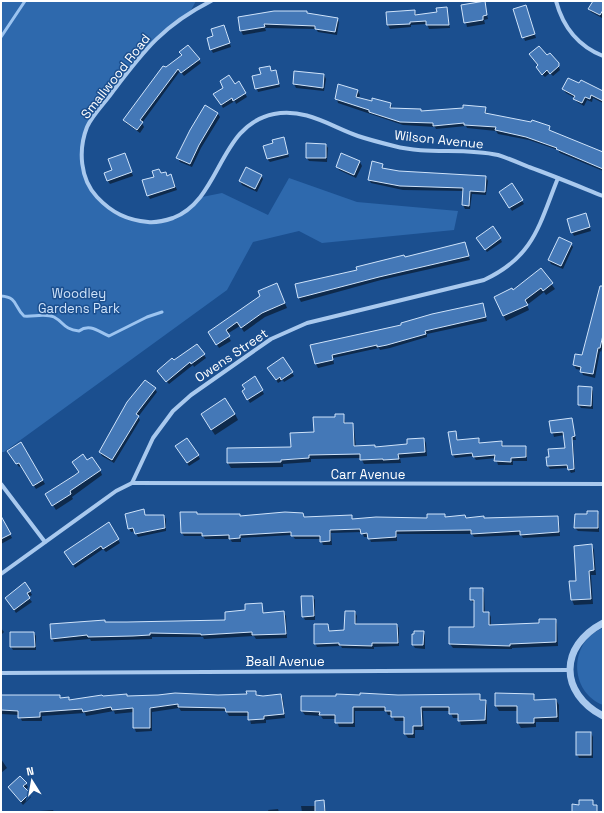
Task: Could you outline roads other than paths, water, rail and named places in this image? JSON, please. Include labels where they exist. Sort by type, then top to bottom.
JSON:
[{"type":"street","name":"Smallwood Road","points":[[82,143],[88,126],[145,50],[163,32],[190,12],[211,1]]},
{"type":"street","points":[[556,1],[568,29],[578,42],[603,56]]},
{"type":"street","name":"Wilson Avenue","points":[[82,143],[82,168],[92,191],[108,208],[128,219],[150,223],[161,222],[183,214],[202,197],[233,143],[243,130],[253,123],[274,114],[300,114],[313,116],[357,135],[397,147],[418,150],[467,150],[499,156],[603,196]]},
{"type":"street","name":"Owens Street","points":[[132,483],[153,438],[173,411],[191,395],[271,339],[307,324],[484,280],[502,271],[520,257],[530,244],[558,178]]},
{"type":"street","points":[[1,574],[116,491],[132,483]]},
{"type":"street","name":"Carr Avenue","points":[[132,483],[603,484]]},
{"type":"street","points":[[1,484],[45,542]]},
{"type":"street","points":[[603,623],[590,630],[579,641],[572,655],[570,670],[572,685],[579,698],[590,709],[603,716]]},
{"type":"street","name":"Beall Avenue","points":[[1,673],[570,670]]},
{"type":"waterway","points":[[1,37],[25,1]]},
{"type":"waterway","points":[[1,296],[13,300],[24,316],[50,316],[58,319],[70,329],[79,331],[91,328],[109,336],[147,317],[162,312]]},
{"type":"park label","name":"Woodley Gardens Park","points":[[79,300]]}]
